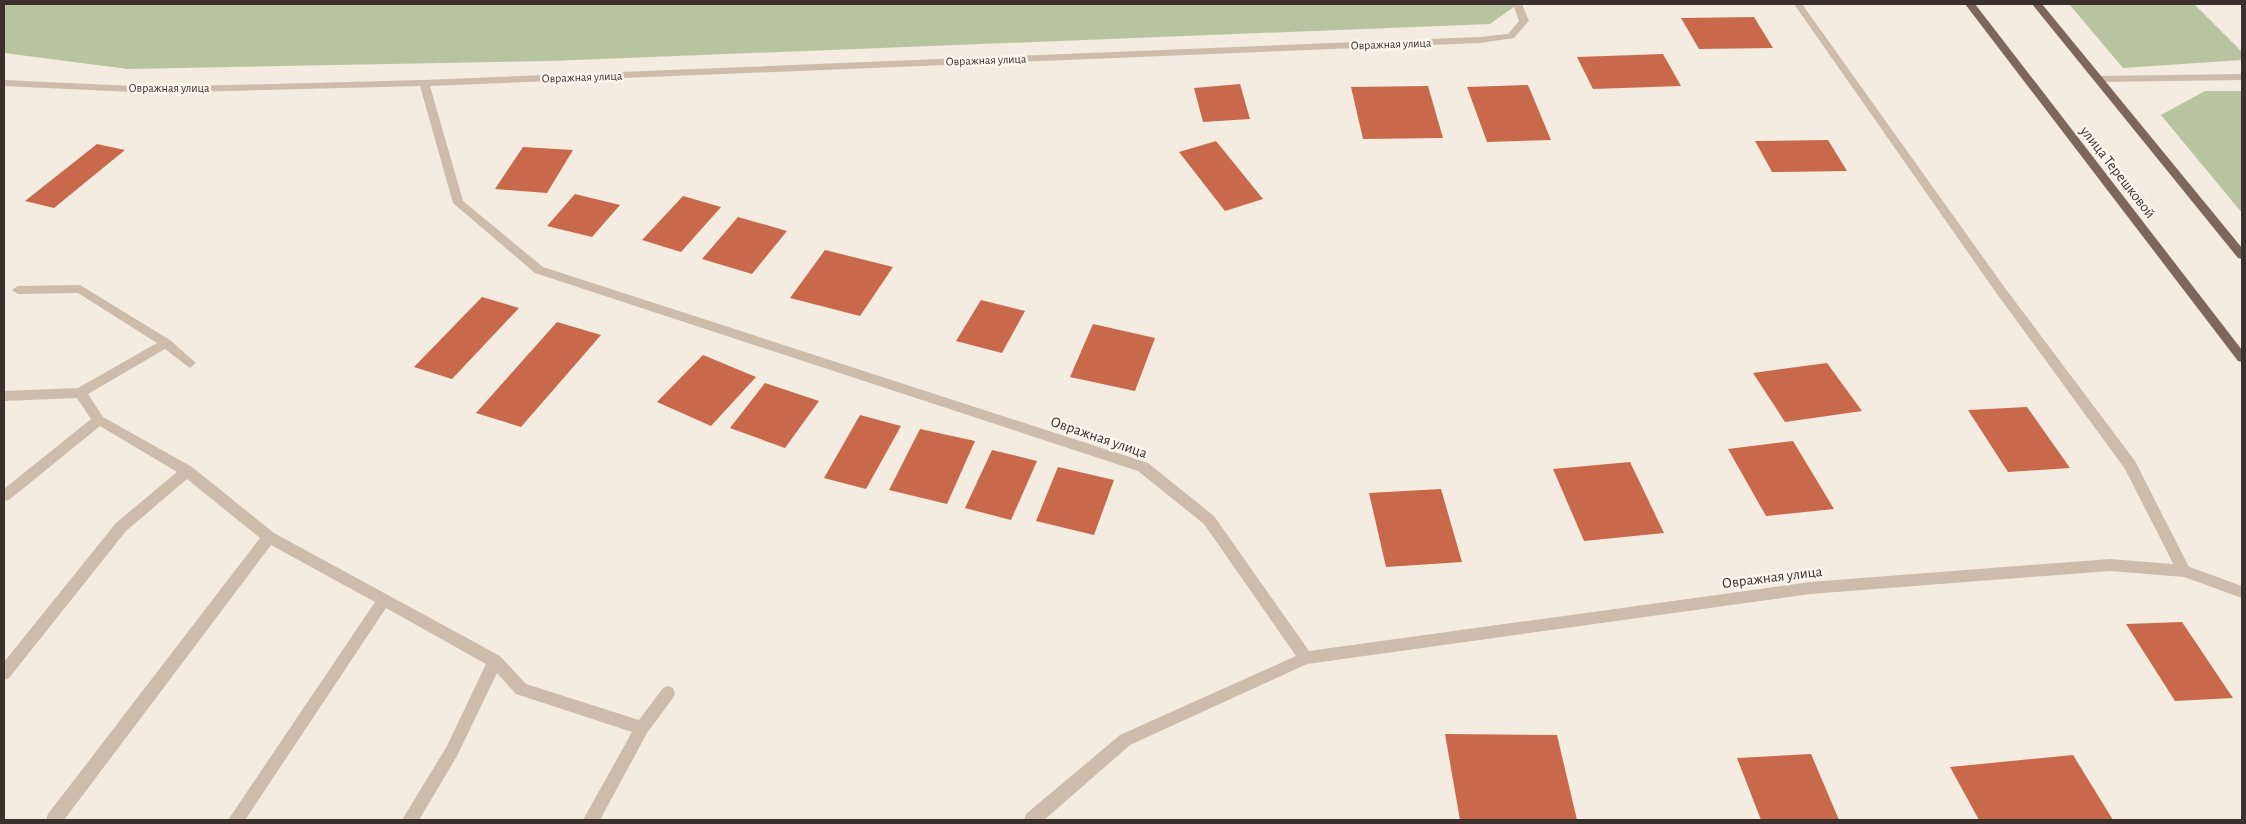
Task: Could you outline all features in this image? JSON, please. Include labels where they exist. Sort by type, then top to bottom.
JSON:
[{"type":"main road","name":"улица Терешковой","points":[[1970,4],[2242,358]]},
{"type":"main road","points":[[2037,4],[2242,255]]},
{"type":"street","name":"Овражная улица","points":[[4,83],[154,90],[424,83],[1480,40],[1511,36],[1524,22],[1518,4]]},
{"type":"street","points":[[1798,4],[1996,284],[2130,465],[2184,571]]},
{"type":"street","points":[[2098,79],[2242,76]]},
{"type":"street","name":"Овражная улица","points":[[424,83],[458,203],[539,270],[1143,467],[1209,520],[1306,658]]},
{"type":"street","points":[[18,290],[80,289],[166,343],[190,363]]},
{"type":"street","points":[[4,396],[80,393],[166,343]]},
{"type":"street","points":[[80,393],[99,420],[187,471],[269,537],[495,660],[521,689],[642,728]]},
{"type":"street","points":[[4,496],[99,420]]},
{"type":"street","points":[[4,673],[121,527],[187,471]]},
{"type":"street","points":[[54,820],[269,537]]},
{"type":"street","name":"Овражная улица","points":[[1032,820],[1126,740],[1306,658],[1810,588],[2110,565],[2184,571],[2242,592]]},
{"type":"street","points":[[236,820],[384,600]]},
{"type":"street","points":[[410,820],[452,751],[495,660]]},
{"type":"street","points":[[591,820],[642,728],[668,693]]},
{"type":"green space","points":[[4,4],[1518,4],[1490,24],[550,61],[128,69],[4,53]]},
{"type":"green space","points":[[2069,4],[2194,4],[2242,52],[2242,60],[2123,68]]},
{"type":"green space","points":[[2205,91],[2242,91],[2242,213],[2161,115]]},
{"type":"building","points":[[1754,17],[1773,48],[1699,49],[1681,18]]},
{"type":"building","points":[[1663,54],[1681,86],[1593,89],[1577,57]]},
{"type":"building","points":[[1240,84],[1250,119],[1203,122],[1194,88]]},
{"type":"building","points":[[1528,85],[1551,140],[1487,142],[1467,87]]},
{"type":"building","points":[[1428,86],[1443,138],[1363,139],[1351,87]]},
{"type":"building","points":[[1828,140],[1847,171],[1772,172],[1755,141]]},
{"type":"building","points":[[1216,141],[1263,199],[1225,211],[1179,152]]},
{"type":"building","points":[[97,144],[125,150],[54,208],[25,201]]},
{"type":"building","points":[[523,147],[573,150],[547,193],[495,189]]},
{"type":"building","points":[[575,194],[620,205],[592,237],[547,226]]},
{"type":"building","points":[[683,196],[721,207],[681,252],[642,240]]},
{"type":"building","points":[[738,217],[787,231],[752,274],[702,259]]},
{"type":"building","points":[[825,250],[893,267],[860,316],[790,298]]},
{"type":"building","points":[[482,297],[519,308],[452,379],[414,367]]},
{"type":"building","points":[[981,300],[1025,311],[1002,353],[956,341]]},
{"type":"building","points":[[557,322],[601,335],[521,427],[476,413]]},
{"type":"building","points":[[1093,324],[1155,338],[1135,391],[1070,377]]},
{"type":"building","points":[[703,355],[756,377],[711,426],[657,402]]},
{"type":"building","points":[[1827,363],[1862,411],[1785,422],[1753,373]]},
{"type":"building","points":[[765,383],[819,401],[785,448],[730,428]]},
{"type":"building","points":[[2027,407],[2070,468],[2008,472],[1968,410]]},
{"type":"building","points":[[860,415],[901,426],[866,489],[824,478]]},
{"type":"building","points":[[920,429],[975,441],[947,504],[889,490]]},
{"type":"building","points":[[1793,441],[1834,509],[1766,516],[1728,449]]},
{"type":"building","points":[[992,450],[1037,461],[1011,520],[965,508]]},
{"type":"building","points":[[1630,462],[1664,533],[1584,541],[1553,469]]},
{"type":"building","points":[[1058,467],[1114,480],[1094,535],[1036,521]]},
{"type":"building","points":[[1441,489],[1462,562],[1386,567],[1369,493]]},
{"type":"building","points":[[2182,622],[2233,698],[2175,701],[2126,624]]},
{"type":"building","points":[[1445,734],[1557,735],[1577,820],[1460,820]]},
{"type":"building","points":[[1811,754],[1839,820],[1761,820],[1737,758]]},
{"type":"building","points":[[2073,755],[2113,820],[1979,820],[1950,767]]}]
